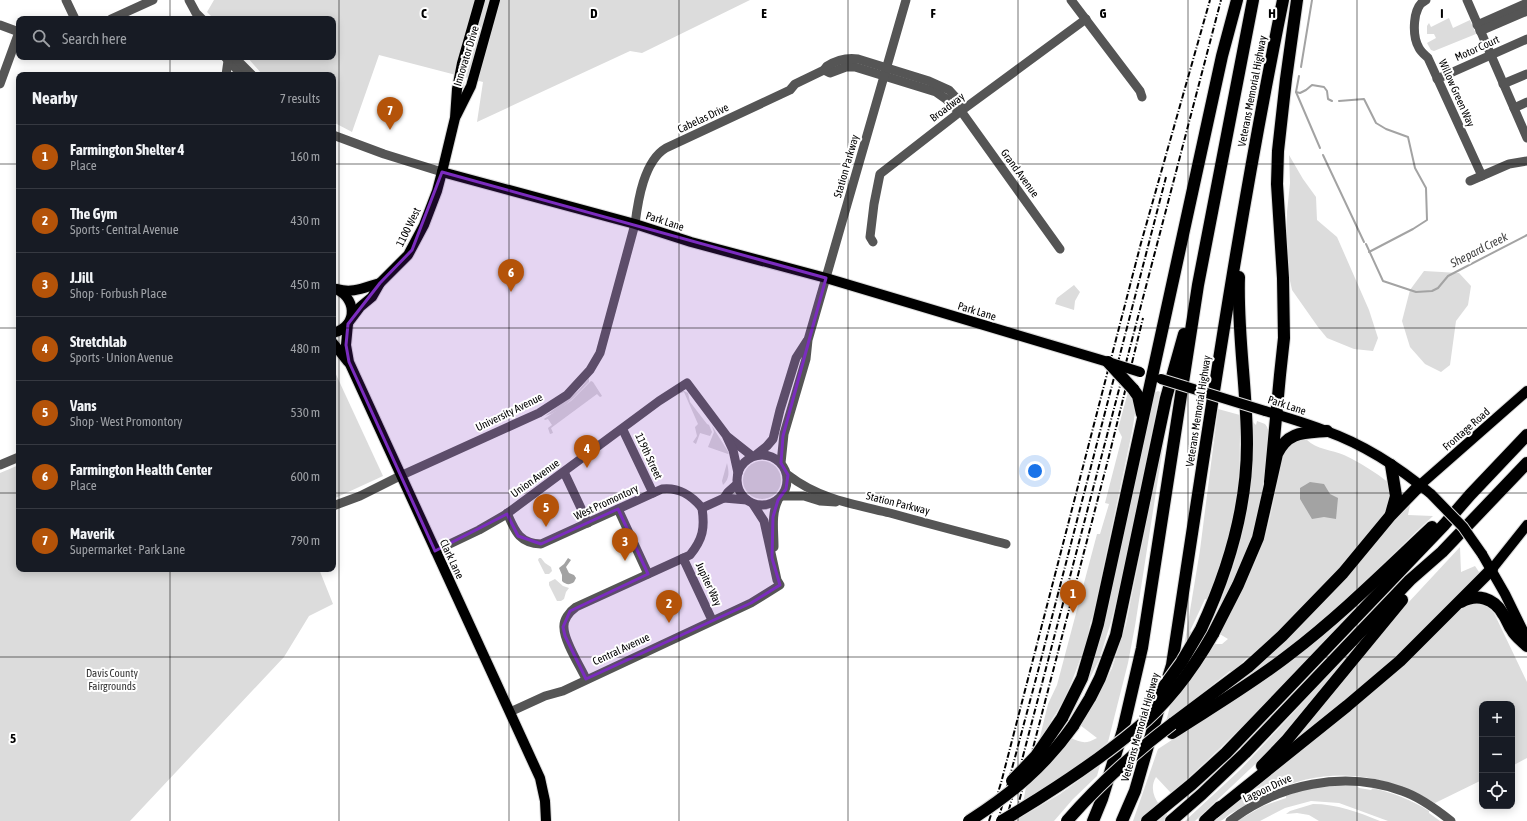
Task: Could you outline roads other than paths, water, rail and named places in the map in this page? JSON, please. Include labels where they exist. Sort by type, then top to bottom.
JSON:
[{"type":"highway","points":[[968,821],[1023,771],[1046,742],[1062,718],[1082,678],[1093,644],[1143,417],[1156,378],[1222,56],[1237,0]]},
{"type":"highway","name":"Veterans Memorial Highway","points":[[1093,821],[1102,799],[1123,730],[1142,648],[1198,285],[1253,0]]},
{"type":"highway","name":"Veterans Memorial Highway","points":[[1122,821],[1135,791],[1172,665],[1239,238],[1283,0]]},
{"type":"highway","points":[[1270,482],[1271,413],[1284,338],[1283,278],[1277,184],[1278,151],[1297,0]]},
{"type":"highway","points":[[1112,746],[1155,700],[1184,658],[1201,629],[1215,598],[1227,565],[1236,532],[1244,482],[1247,446],[1240,330],[1239,238]]},
{"type":"highway","points":[[968,821],[1013,791],[1053,752],[1073,726],[1096,687],[1105,667],[1116,635],[1166,398],[1198,285]]},
{"type":"highway","points":[[1108,362],[1138,396],[1143,417]]},
{"type":"highway","points":[[1002,821],[1065,783],[1136,729],[1172,692],[1196,661],[1213,634],[1238,585],[1258,538],[1277,454],[1281,446],[1287,439],[1300,434],[1327,431]]},
{"type":"highway","points":[[1147,821],[1214,764],[1258,721],[1444,525],[1470,494],[1527,435]]},
{"type":"highway","points":[[1215,812],[1286,741],[1442,552],[1527,463]]},
{"type":"highway","points":[[1391,465],[1396,496],[1391,515]]},
{"type":"highway","points":[[1172,728],[1248,667],[1282,636],[1343,574],[1391,515],[1420,485]]},
{"type":"highway","points":[[1067,821],[1141,748],[1254,680],[1307,641],[1470,494]]},
{"type":"highway","points":[[1171,821],[1241,758],[1405,585],[1442,552]]},
{"type":"highway","points":[[1205,821],[1400,661],[1492,569]]},
{"type":"highway","points":[[1453,608],[1470,598],[1480,597],[1488,600],[1500,608],[1512,630],[1527,646]]},
{"type":"main road","name":"Innovator Drive","points":[[455,118],[455,103],[459,75],[480,0]]},
{"type":"main road","name":"Innovator Drive","points":[[442,172],[455,118],[472,82],[495,0]]},
{"type":"main road","name":"Park Lane","points":[[442,172],[635,224],[691,242],[826,278],[1082,354],[1327,431],[1366,449],[1420,485],[1431,494],[1458,522],[1492,569],[1527,639]]},
{"type":"main road","name":"1100 West","points":[[336,332],[340,331],[350,322],[360,307],[372,297],[380,283],[412,250],[427,218],[442,172]]},
{"type":"main road","name":"1100 West","points":[[336,289],[351,292],[380,283]]},
{"type":"main road","name":"Clark Lane","points":[[336,290],[343,294],[349,303],[352,313],[346,345],[349,362],[400,476],[534,765],[543,787],[546,821]]},
{"type":"main road","name":"Clark Lane","points":[[336,347],[349,362]]},
{"type":"main road","name":"Frontage Road","points":[[1420,485],[1527,391]]},
{"type":"main road","points":[[1492,569],[1527,525]]},
{"type":"street","points":[[66,0],[74,16]]},
{"type":"street","points":[[118,16],[153,0]]},
{"type":"street","points":[[188,0],[198,16]]},
{"type":"street","name":"Station Parkway","points":[[782,462],[784,434],[806,359],[808,340],[906,0]]},
{"type":"street","points":[[1071,0],[1140,91],[1142,97]]},
{"type":"street","name":"Willow Green Way","points":[[1426,0],[1421,2],[1417,10],[1414,33],[1419,49],[1428,58],[1482,176]]},
{"type":"street","points":[[1467,0],[1527,138]]},
{"type":"street","points":[[1479,28],[1527,3]]},
{"type":"street","points":[[1479,28],[1527,10]]},
{"type":"street","name":"Broadway","points":[[873,242],[870,237],[874,204],[880,174],[961,111],[1086,19]]},
{"type":"street","points":[[0,25],[16,31]]},
{"type":"street","name":"Motor Court","points":[[1437,78],[1527,39]]},
{"type":"street","points":[[0,84],[16,40]]},
{"type":"street","name":"Cabelas Drive","points":[[635,224],[637,206],[647,172],[652,160],[658,153],[790,90],[795,84],[824,70],[826,66],[848,58],[858,59],[885,72]]},
{"type":"street","points":[[227,72],[229,60]]},
{"type":"street","points":[[231,60],[240,72]]},
{"type":"street","points":[[232,60],[248,72]]},
{"type":"street","name":"Grand Avenue","points":[[885,72],[929,81],[949,90],[958,101],[961,111],[1060,249]]},
{"type":"street","points":[[1503,84],[1527,74]]},
{"type":"street","points":[[1514,108],[1527,102]]},
{"type":"street","name":"Park Lane","points":[[336,136],[384,154],[442,172]]},
{"type":"street","points":[[1470,181],[1509,164],[1527,161]]},
{"type":"street","name":"University Avenue","points":[[336,505],[360,496],[400,476],[539,413],[567,395],[590,370],[600,353],[635,224]]},
{"type":"street","name":"Station Parkway","points":[[755,455],[767,446],[773,439],[796,358],[808,340]]},
{"type":"street","name":"Union Avenue","points":[[435,551],[479,530],[507,513],[688,383],[726,435],[732,450],[738,473]]},
{"type":"street","name":"119th Street","points":[[623,430],[653,493]]},
{"type":"street","name":"Union Avenue","points":[[726,435],[755,455]]},
{"type":"street","points":[[750,502],[739,490],[737,484],[738,473],[746,460],[755,455],[767,454],[782,462],[788,475],[786,489],[780,498]]},
{"type":"street","points":[[0,465],[16,458]]},
{"type":"street","points":[[564,472],[588,523]]},
{"type":"street","name":"Station Parkway","points":[[788,475],[802,485],[842,502],[1006,544]]},
{"type":"street","points":[[586,679],[565,636],[563,628],[570,612],[576,607],[690,554],[698,545],[703,532],[704,521],[702,508],[724,498],[737,484]]},
{"type":"street","name":"West Promontory","points":[[507,513],[518,536],[530,543],[541,544],[549,542],[662,489],[671,488],[681,491],[696,501],[702,508]]},
{"type":"street","points":[[724,498],[761,505],[769,504],[780,498],[804,496],[831,503],[842,502]]},
{"type":"street","name":"Central Avenue","points":[[772,558],[774,545],[774,508],[780,498]]},
{"type":"street","name":"Central Avenue","points":[[510,712],[545,696],[563,691],[751,603],[780,585],[777,580],[764,521],[750,502]]},
{"type":"street","points":[[618,510],[648,574]]},
{"type":"street","name":"Jupiter Way","points":[[683,558],[712,620]]},
{"type":"street","name":"Lagoon Drive","points":[[1230,821],[1269,798],[1298,787],[1336,780],[1380,784],[1403,791],[1430,805],[1451,821]]},
{"type":"waterway","name":"Shepard Creek","points":[[1301,67],[1312,0]]},
{"type":"waterway","name":"Shepard Creek","points":[[1299,76],[1296,92],[1320,148]]},
{"type":"waterway","name":"Shepard Creek","points":[[1296,92],[1300,93],[1312,85],[1324,87],[1327,91],[1328,99],[1332,101]]},
{"type":"waterway","name":"Shepard Creek","points":[[1339,101],[1364,99],[1376,123],[1386,129],[1408,137],[1415,168],[1426,188],[1427,220],[1369,252]]},
{"type":"waterway","name":"Shepard Creek","points":[[1323,155],[1364,242]]},
{"type":"waterway","name":"Shepard Creek","points":[[1366,244],[1383,281],[1416,292],[1432,291],[1438,288],[1448,276],[1527,235]]},
{"type":"railway","points":[[989,821],[1001,783],[1141,243],[1210,0]]},
{"type":"railway","points":[[1006,821],[1221,0]]},
{"type":"railway","points":[[998,821],[1166,177]]},
{"type":"railway","points":[[1014,821],[1109,456],[1143,318]]},
{"type":"place","name":"Maverik","points":[[390,130]]},
{"type":"place","name":"Farmington Health Center","points":[[511,292]]},
{"type":"place","name":"Stretchlab","points":[[587,468]]},
{"type":"place","name":"Vans","points":[[546,527]]},
{"type":"place","name":"J.Jill","points":[[625,561]]},
{"type":"place","name":"Farmington Shelter 4","points":[[1073,613]]},
{"type":"place","name":"The Gym","points":[[669,623]]},
{"type":"park label","name":"Davis County Fairgrounds","points":[[112,679]]}]
